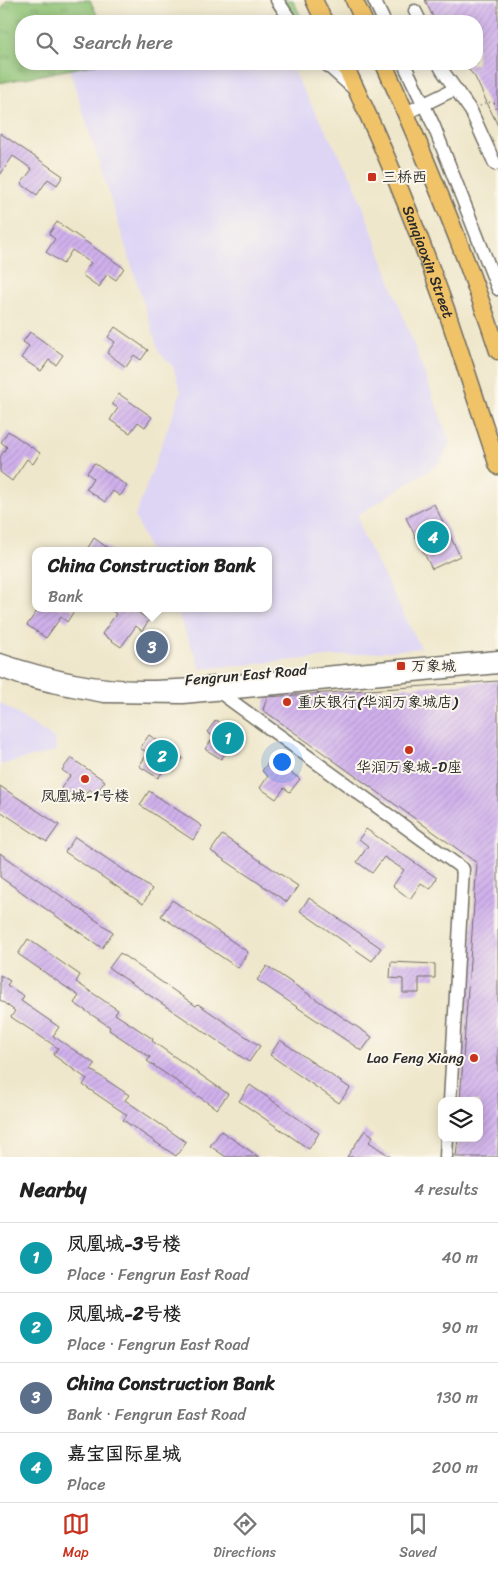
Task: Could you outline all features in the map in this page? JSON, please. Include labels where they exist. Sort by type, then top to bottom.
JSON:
[{"type":"main road","points":[[314,0],[321,15]]},
{"type":"main road","points":[[354,0],[361,15]]},
{"type":"main road","name":"Sanqiaoxin Street","points":[[347,70],[391,167],[446,311],[498,466]]},
{"type":"main road","points":[[387,70],[444,202],[498,351]]},
{"type":"street","points":[[277,0],[287,15]]},
{"type":"street","points":[[374,0],[381,15]]},
{"type":"street","points":[[333,70],[359,94]]},
{"type":"street","points":[[407,70],[433,124],[498,289]]},
{"type":"street","points":[[443,70],[471,111],[495,164]]},
{"type":"street","points":[[406,113],[455,89]]},
{"type":"street","name":"Fengrun East Road","points":[[0,660],[42,673],[90,683],[145,688],[498,657]]},
{"type":"street","name":"Fengrun East Road","points":[[0,671],[52,686],[104,696],[183,697],[498,667]]},
{"type":"street","points":[[222,694],[463,869],[450,1097]]},
{"type":"street","points":[[446,1157],[448,1142]]},
{"type":"shaded area","points":[[70,70],[292,70],[354,182],[450,443],[440,463],[358,515],[362,534],[421,648],[201,669],[177,612],[272,612],[272,547],[148,547],[135,517],[181,392],[173,367],[159,352]]},
{"type":"shaded area","points":[[0,703],[55,739],[56,751],[0,765]]},
{"type":"green space","points":[[7,0],[90,0],[97,15],[15,15],[15,70],[66,70],[0,83],[0,12]]},
{"type":"green space","points":[[282,0],[293,0],[300,15],[291,15]]},
{"type":"building","points":[[425,0],[498,0],[498,126],[475,77],[469,70],[483,70],[483,15],[432,15]]},
{"type":"building","points":[[0,133],[63,176],[57,185],[48,179],[37,195],[21,184],[32,169],[13,156],[0,175]]},
{"type":"building","points":[[57,222],[124,268],[116,280],[107,274],[99,287],[82,275],[91,263],[72,250],[63,264],[46,252],[55,239],[49,234]]},
{"type":"building","points":[[115,327],[148,350],[141,360],[134,355],[126,367],[107,353],[115,342],[108,337]]},
{"type":"building","points":[[30,332],[63,355],[56,365],[49,360],[41,371],[21,358],[29,346],[23,342]]},
{"type":"building","points":[[119,394],[152,417],[145,427],[138,422],[130,433],[110,420],[118,408],[112,404]]},
{"type":"building","points":[[8,431],[40,453],[33,464],[27,459],[12,481],[0,472],[0,457],[7,447],[1,442]]},
{"type":"building","points":[[94,463],[127,486],[120,496],[113,491],[105,502],[86,489],[93,478],[87,473]]},
{"type":"building","points":[[434,504],[460,556],[432,569],[406,518]]},
{"type":"building","points":[[94,538],[106,547],[88,547]]},
{"type":"building","points":[[36,612],[73,612],[67,622],[61,617],[46,638],[27,625]]},
{"type":"building","points":[[113,612],[138,612],[149,620],[142,631],[136,626],[121,647],[102,634],[116,614]]},
{"type":"building","points":[[498,681],[498,1157],[456,1157],[458,1142],[483,1142],[483,1097],[460,1097],[477,863],[263,710],[267,697]]},
{"type":"building","points":[[216,720],[245,740],[236,753],[229,749],[221,759],[205,749],[214,737],[207,732]]},
{"type":"building","points":[[149,735],[183,758],[174,771],[167,766],[158,778],[139,766],[148,753],[140,748]]},
{"type":"building","name":"凤凰城-1号楼","points":[[71,758],[105,781],[96,794],[89,789],[80,801],[61,788],[70,776],[62,770]]},
{"type":"building","points":[[271,759],[300,779],[290,792],[284,788],[276,799],[260,788],[268,776],[262,771]]},
{"type":"building","points":[[0,786],[59,825],[47,842],[0,811]]},
{"type":"building","points":[[149,791],[202,826],[193,840],[140,805]]},
{"type":"building","points":[[366,829],[437,878],[430,889],[421,883],[410,899],[393,886],[404,870],[384,857],[372,873],[357,862],[368,846],[359,839]]},
{"type":"building","points":[[222,835],[298,886],[287,902],[211,851]]},
{"type":"building","points":[[75,837],[152,889],[143,904],[65,852]]},
{"type":"building","points":[[0,853],[113,932],[102,948],[0,877]]},
{"type":"building","points":[[309,898],[381,948],[372,961],[300,911]]},
{"type":"building","points":[[172,900],[248,952],[238,968],[161,916]]},
{"type":"building","points":[[28,939],[80,975],[76,982],[118,1010],[115,1014],[153,1039],[152,1041],[228,1094],[217,1109],[147,1061],[150,1057],[109,1030],[110,1027],[74,1003],[79,996],[18,954]]},
{"type":"building","points":[[120,953],[196,1006],[198,1004],[260,1046],[249,1062],[109,968]]},
{"type":"building","points":[[391,962],[435,964],[435,978],[419,978],[419,993],[403,993],[403,979],[390,978]]},
{"type":"building","points":[[267,966],[372,1037],[362,1051],[257,980]]},
{"type":"building","points":[[0,975],[10,981],[7,985],[24,996],[21,1001],[59,1027],[53,1036],[95,1064],[91,1070],[129,1095],[125,1100],[186,1142],[176,1156],[123,1120],[127,1115],[83,1085],[87,1079],[53,1055],[58,1048],[11,1017],[15,1011],[0,1000]]},
{"type":"building","points":[[280,1040],[350,1088],[339,1103],[270,1055]]},
{"type":"building","points":[[250,1085],[319,1133],[309,1149],[239,1101]]},
{"type":"building","points":[[365,1130],[373,1136],[369,1142],[391,1157],[347,1157]]},
{"type":"building","points":[[221,1131],[259,1157],[226,1157],[210,1146]]},
{"type":"place","name":"三桥西","points":[[372,177]]},
{"type":"place","name":"嘉宝国际星城","points":[[433,537]]},
{"type":"place","name":"China Construction Bank","points":[[152,647]]},
{"type":"place","name":"万象城","points":[[401,666]]},
{"type":"place","name":"重庆银行(华润万象城店)","points":[[287,702]]},
{"type":"place","name":"凤凰城-3号楼","points":[[228,738]]},
{"type":"place","name":"华润万象城-D座","points":[[409,750]]},
{"type":"place","name":"凤凰城-2号楼","points":[[162,756]]},
{"type":"place","name":"凤凰城-1号楼","points":[[85,779]]},
{"type":"place","name":"Lao Feng Xiang","points":[[474,1058]]}]
